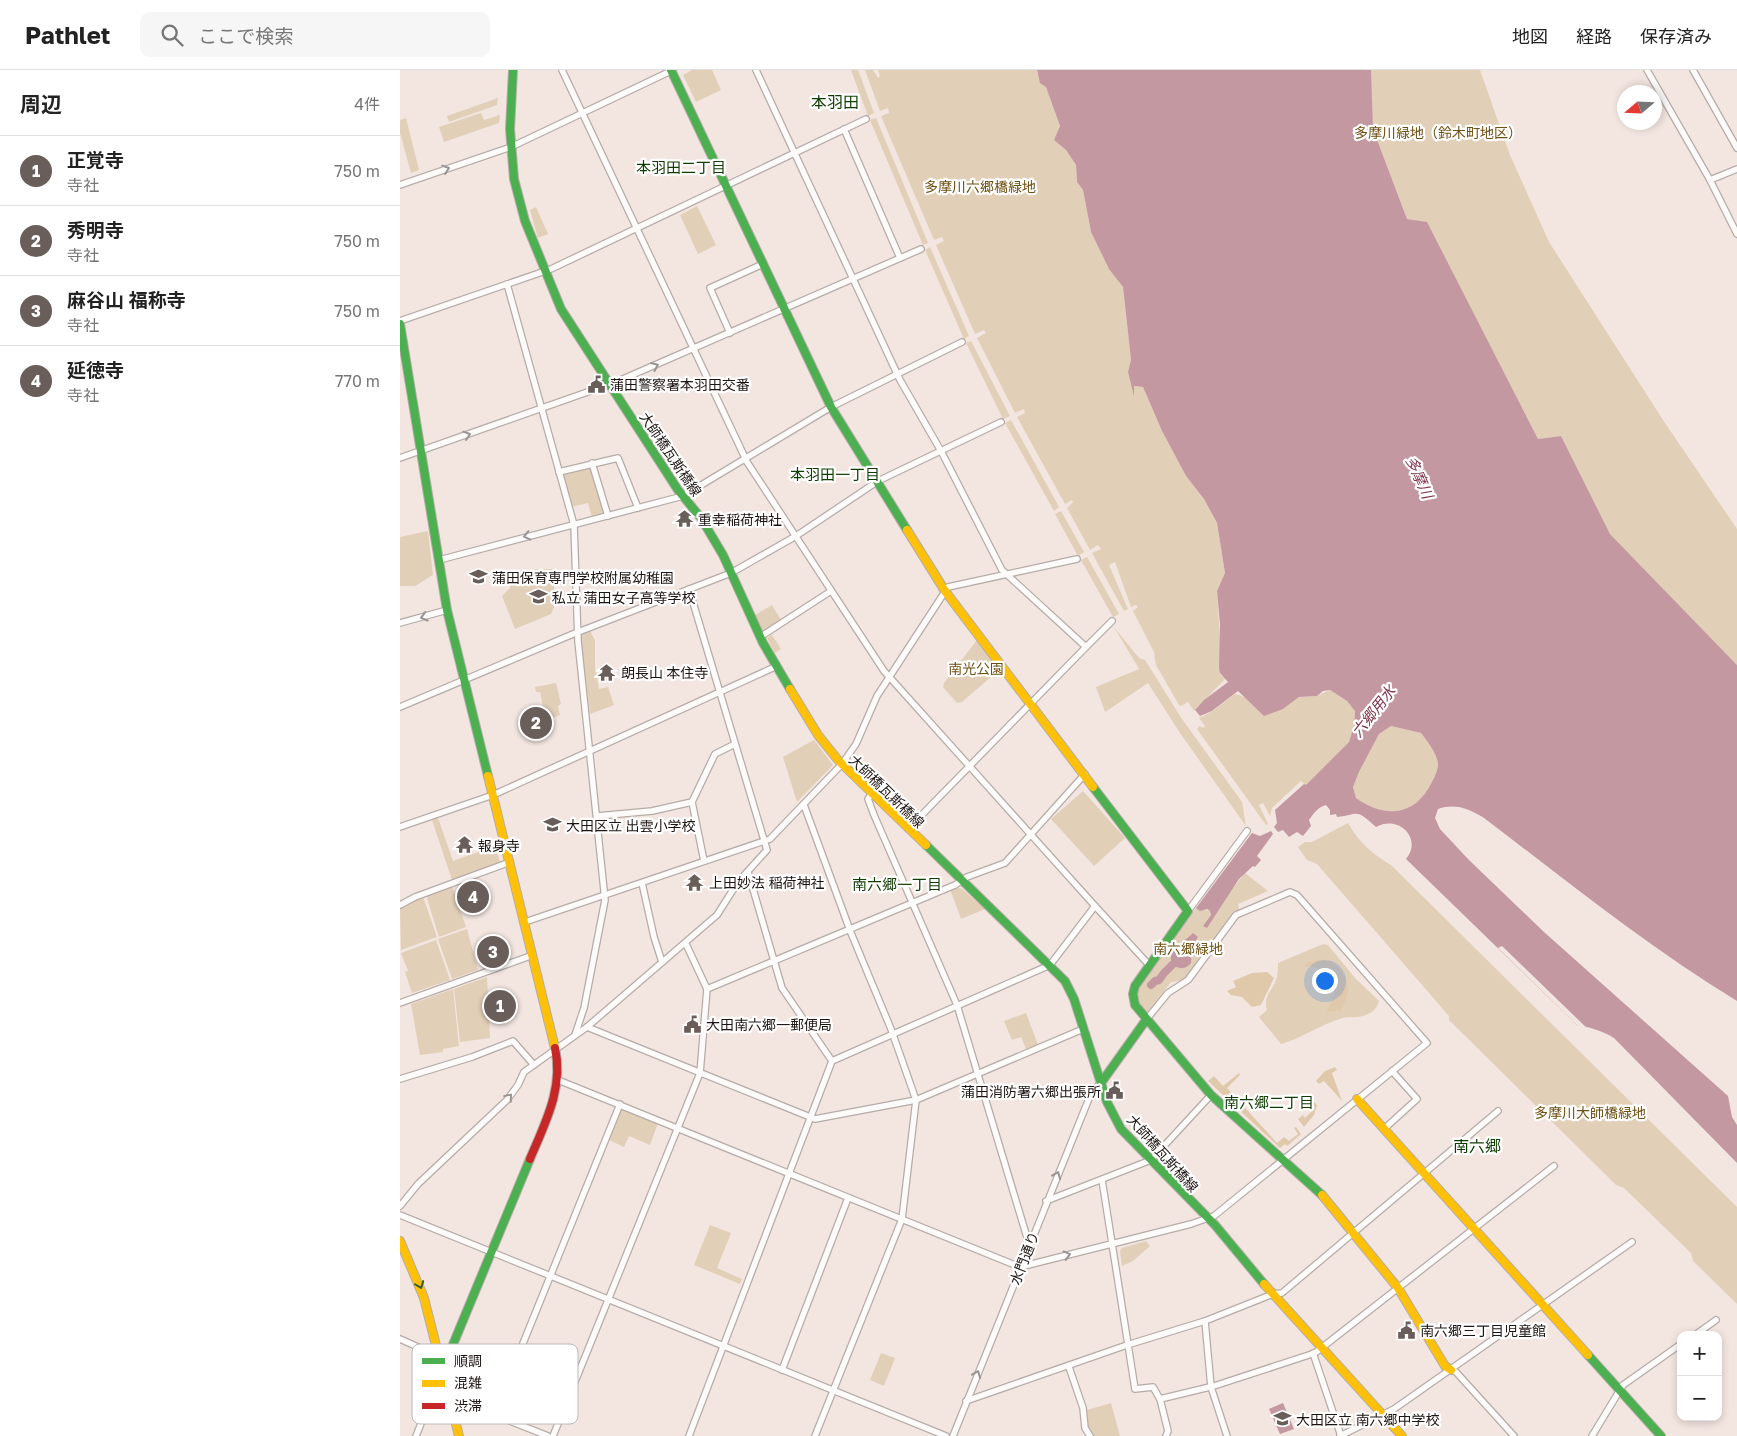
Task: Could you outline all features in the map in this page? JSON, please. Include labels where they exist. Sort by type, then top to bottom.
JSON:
[{"type":"street","name":"大師橋瓦斯橋線","points":[[512,70],[511,147],[517,193],[525,221],[545,272],[569,323],[683,496],[701,518],[731,573],[760,637],[818,735],[842,764],[1050,964],[1065,981],[1074,999],[1101,1083],[1121,1129],[1208,1218],[1273,1294],[1385,1415],[1402,1436]]},
{"type":"street","points":[[562,70],[745,458],[832,591],[889,677],[1150,966]]},
{"type":"street","points":[[400,185],[511,147],[672,70],[831,407],[946,591],[1188,911]]},
{"type":"street","points":[[756,70],[897,374],[941,451],[1006,575],[1086,647]]},
{"type":"street","points":[[1648,70],[1710,180],[1737,234]]},
{"type":"street","points":[[1693,70],[1735,141],[1737,148]]},
{"type":"street","points":[[455,1344],[553,1103],[558,1080],[555,1048],[533,954],[447,610],[400,322],[545,272],[866,119]]},
{"type":"street","points":[[844,129],[900,258]]},
{"type":"street","points":[[1710,180],[1737,169]]},
{"type":"street","points":[[400,458],[610,385],[921,249]]},
{"type":"street","points":[[730,333],[710,288],[762,264]]},
{"type":"street","points":[[506,284],[574,525],[578,632],[605,895],[584,1008],[575,1035]]},
{"type":"street","points":[[439,560],[683,496],[831,407],[962,342]]},
{"type":"street","points":[[400,707],[578,632],[731,573],[796,536],[878,481],[1001,422]]},
{"type":"street","points":[[559,472],[618,458],[638,508]]},
{"type":"street","points":[[592,463],[608,516]]},
{"type":"street","points":[[525,922],[770,838],[842,764],[856,744],[877,696],[948,586],[1077,559]]},
{"type":"street","points":[[400,1206],[418,1184],[507,1100],[518,1085],[524,1072],[555,1048],[587,1027],[662,962],[686,944],[717,915],[738,882],[767,850],[718,693],[689,589]]},
{"type":"street","points":[[760,637],[832,591]]},
{"type":"street","points":[[400,624],[447,610]]},
{"type":"street","points":[[908,829],[1112,621]]},
{"type":"street","points":[[400,827],[493,795],[777,666]]},
{"type":"street","points":[[704,861],[692,802],[714,754],[735,744]]},
{"type":"street","points":[[707,989],[1005,863],[1085,774]]},
{"type":"street","points":[[872,793],[868,799],[874,815],[957,1005],[1029,1244]]},
{"type":"street","points":[[597,816],[652,811],[692,802]]},
{"type":"street","points":[[804,805],[849,928],[892,1034],[916,1100],[902,1219],[815,1436]]},
{"type":"street","points":[[1247,831],[1136,986],[1133,994],[1135,1005],[1211,1096],[1324,1197],[1398,1288],[1445,1366],[1456,1372],[1514,1436]]},
{"type":"street","points":[[400,905],[415,897],[510,862]]},
{"type":"street","points":[[748,872],[782,988],[832,1061]]},
{"type":"street","points":[[642,883],[654,937],[662,962]]},
{"type":"street","points":[[558,1080],[1020,1267],[1191,1224],[1214,1216],[1427,1043],[1296,895],[1290,892],[1236,915],[1188,980],[1168,993],[1146,1020],[1101,1083]]},
{"type":"street","points":[[689,1436],[789,1174],[808,1117],[832,1061],[1050,964],[1095,906]]},
{"type":"street","points":[[578,1377],[700,1073],[707,989],[686,944]]},
{"type":"street","points":[[400,1003],[533,954]]},
{"type":"street","points":[[587,1027],[815,1119],[916,1100],[1083,1029]]},
{"type":"street","points":[[400,1079],[472,1057],[513,1040],[534,1065]]},
{"type":"street","points":[[1384,1129],[1417,1099],[1392,1071]]},
{"type":"street","name":"水門通り","points":[[953,1436],[1046,1201],[1092,1091],[1101,1083]]},
{"type":"street","points":[[1046,1201],[1151,1160],[1211,1096]]},
{"type":"street","points":[[1357,1099],[1661,1436]]},
{"type":"street","points":[[521,1344],[620,1104]]},
{"type":"street","points":[[966,1401],[1069,1367],[1127,1345],[1205,1321],[1273,1294],[1282,1293],[1498,1112]]},
{"type":"street","points":[[1160,1399],[1211,1387],[1313,1353],[1322,1348],[1554,1166]]},
{"type":"street","points":[[1102,1180],[1135,1389],[1153,1387],[1160,1399],[1168,1431],[1166,1436]]},
{"type":"street","points":[[782,1370],[848,1198]]},
{"type":"street","points":[[400,1215],[946,1436]]},
{"type":"street","points":[[400,1241],[422,1290],[435,1344]]},
{"type":"street","points":[[1313,1353],[1340,1436],[1385,1415],[1632,1242]]},
{"type":"street","points":[[1701,1331],[1716,1320]]},
{"type":"street","points":[[1205,1321],[1211,1387],[1227,1436]]},
{"type":"street","points":[[400,1340],[412,1345]]},
{"type":"street","points":[[1592,1436],[1619,1390],[1677,1347]]},
{"type":"street","points":[[1069,1367],[1083,1408],[1085,1428],[1090,1436]]},
{"type":"street","points":[[416,1436],[421,1424]]},
{"type":"street","points":[[519,1424],[548,1436]]},
{"type":"street","points":[[553,1436],[558,1424]]},
{"type":"green space","points":[[692,70],[712,70],[721,90],[696,102],[683,75]]},
{"type":"green space","points":[[851,70],[858,70],[874,113],[868,116]]},
{"type":"green space","name":"多摩川六郷橋緑地","points":[[865,70],[873,70],[878,78],[880,76],[878,70],[1037,70],[1046,87],[1060,126],[1055,140],[1066,150],[1076,165],[1077,182],[1083,190],[1091,232],[1109,268],[1123,287],[1131,360],[1128,372],[1134,393],[1134,386],[1143,387],[1162,431],[1186,476],[1204,499],[1217,523],[1225,573],[1217,591],[1222,672],[1220,674],[1225,679],[1194,711],[1188,702],[1181,706],[1179,705],[1156,665],[1154,652],[1133,611],[1138,607],[1136,605],[1131,607],[1115,562],[1109,565],[1128,609],[1124,611],[1092,553],[1101,549],[1098,545],[1090,550],[1067,508],[1073,502],[1072,500],[1065,504],[1017,417],[1025,413],[1024,409],[1015,413],[977,338],[986,333],[984,330],[975,334],[936,245],[944,241],[942,237],[934,240],[881,116],[889,113],[888,108],[880,111]]},
{"type":"green space","name":"多摩川緑地（鈴木町地区）","points":[[1369,70],[1480,70],[1510,155],[1549,242],[1663,420],[1737,529],[1737,665],[1610,534],[1561,436],[1538,439],[1427,223],[1407,219],[1373,129]]},
{"type":"green space","points":[[498,98],[497,105],[449,122],[447,116]]},
{"type":"green space","points":[[481,113],[484,120],[500,115],[499,123],[444,142],[439,127]]},
{"type":"green space","points":[[406,118],[419,170],[411,173],[400,133],[400,120]]},
{"type":"green space","points":[[876,118],[928,243],[923,245],[870,120]]},
{"type":"green space","points":[[697,206],[716,245],[698,254],[680,215]]},
{"type":"green space","points":[[536,207],[548,234],[538,238],[530,210]]},
{"type":"green space","points":[[930,247],[969,336],[964,339],[925,250]]},
{"type":"green space","points":[[971,341],[1010,416],[1003,419],[966,343]]},
{"type":"green space","points":[[1011,420],[1059,507],[1054,511],[1005,423]]},
{"type":"green space","points":[[590,467],[605,512],[592,517],[588,503],[571,507],[563,474]]},
{"type":"green space","points":[[1061,511],[1084,552],[1078,556],[1055,514]]},
{"type":"green space","points":[[428,531],[433,575],[415,586],[400,586],[400,537]]},
{"type":"green space","points":[[1087,557],[1119,614],[1113,617],[1081,560]]},
{"type":"green space","points":[[553,569],[555,605],[551,614],[515,629],[502,596],[510,588],[509,571]]},
{"type":"green space","points":[[772,605],[781,620],[763,632],[755,615]]},
{"type":"green space","points":[[1114,627],[1139,658],[1145,660],[1182,719],[1242,802],[1246,826],[1180,733],[1148,683],[1105,712],[1096,687],[1139,669]]},
{"type":"green space","points":[[590,631],[595,640],[595,667],[599,689],[608,687],[614,705],[590,714],[581,641],[582,634]]},
{"type":"green space","points":[[772,635],[781,649],[775,653],[767,638]]},
{"type":"green space","name":"南光公園","points":[[977,640],[999,670],[962,702],[957,703],[943,687],[944,683]]},
{"type":"green space","points":[[556,683],[561,704],[558,706],[560,715],[546,720],[540,692],[536,692],[535,687]]},
{"type":"green space","points":[[1330,690],[1347,701],[1355,710],[1354,725],[1349,742],[1306,786],[1301,781],[1272,808],[1270,816],[1263,803],[1259,805],[1268,824],[1266,825],[1197,729],[1200,726],[1203,728],[1205,726],[1199,718],[1213,711],[1235,694],[1283,709],[1299,697],[1317,696]]},
{"type":"green space","points":[[1391,726],[1421,733],[1434,751],[1438,764],[1433,780],[1421,798],[1413,805],[1404,809],[1385,811],[1356,798],[1353,787],[1379,734]]},
{"type":"green space","points":[[814,740],[833,765],[797,802],[783,757]]},
{"type":"green space","points":[[1083,791],[1125,838],[1094,866],[1051,819]]},
{"type":"green space","points":[[438,818],[453,861],[478,852],[477,846],[493,841],[500,862],[452,880],[432,820]]},
{"type":"green space","name":"多摩川大師橋緑地","points":[[1348,823],[1367,848],[1392,866],[1737,1207],[1737,1304],[1693,1261],[1691,1253],[1624,1188],[1616,1185],[1449,1020],[1449,1016],[1317,864],[1307,860],[1298,847],[1305,842],[1312,842]]},
{"type":"green space","name":"南六郷緑地","points":[[1245,873],[1268,891],[1238,904],[1240,913],[1185,980],[1171,982],[1147,1013],[1136,998],[1145,978],[1162,953],[1196,908],[1210,911],[1211,915],[1204,925]]},
{"type":"green space","points":[[452,886],[466,927],[439,937],[426,895]]},
{"type":"green space","points":[[955,887],[962,889],[985,909],[961,919],[950,889]]},
{"type":"green space","points":[[423,897],[437,937],[401,950],[400,908]]},
{"type":"green space","points":[[467,929],[478,970],[452,979],[438,939]]},
{"type":"green space","points":[[436,940],[450,980],[412,993],[405,972],[408,971],[401,953]]},
{"type":"green space","points":[[1323,944],[1328,945],[1356,979],[1379,1001],[1378,1005],[1370,1013],[1340,1019],[1281,1044],[1259,1017],[1267,1010],[1266,1001],[1277,978],[1278,963]]},
{"type":"green space","points":[[487,977],[490,1038],[460,1042],[454,989]]},
{"type":"green space","points":[[453,989],[459,1046],[443,1049],[443,1052],[420,1055],[411,1004]]},
{"type":"green space","points":[[1026,1013],[1038,1045],[1026,1049],[1021,1037],[1012,1040],[1004,1021]]},
{"type":"green space","points":[[622,1108],[658,1123],[650,1145],[629,1136],[624,1147],[609,1140]]},
{"type":"green space","points":[[710,1225],[731,1233],[717,1268],[742,1279],[740,1284],[694,1265]]},
{"type":"green space","points":[[1146,1241],[1150,1246],[1133,1261],[1122,1266],[1120,1251],[1122,1248]]},
{"type":"green space","points":[[881,1353],[895,1358],[884,1386],[870,1380]]},
{"type":"green space","points":[[1111,1403],[1120,1436],[1094,1436],[1088,1426],[1087,1410]]},
{"type":"shaded area","points":[[1319,960],[1331,961],[1342,971],[1345,977],[1348,989],[1345,1003],[1341,1010],[1326,1012],[1334,994],[1333,980],[1329,975],[1314,967],[1304,966],[1308,962]]},
{"type":"shaded area","points":[[1267,972],[1274,978],[1261,1005],[1252,1007],[1242,997],[1231,995],[1227,991],[1236,987],[1233,981],[1252,973]]},
{"type":"shaded area","points":[[1335,1067],[1337,1070],[1332,1073],[1342,1101],[1324,1081],[1319,1084],[1316,1081],[1325,1071]]},
{"type":"shaded area","points":[[1239,1073],[1240,1075],[1227,1088],[1277,1143],[1284,1137],[1289,1141],[1298,1134],[1294,1128],[1296,1127],[1301,1134],[1287,1146],[1285,1144],[1280,1148],[1208,1081],[1214,1076],[1223,1086]]},
{"type":"shaded area","points":[[1314,1102],[1317,1105],[1314,1115],[1304,1127],[1298,1119],[1303,1115],[1305,1118],[1315,1108],[1312,1104]]},
{"type":"water","name":"多摩川","points":[[1037,70],[1371,70],[1373,129],[1407,219],[1427,222],[1538,439],[1561,436],[1610,534],[1737,665],[1737,1001],[1640,936],[1484,818],[1468,810],[1457,807],[1445,807],[1438,809],[1435,818],[1440,829],[1468,859],[1544,932],[1728,1096],[1732,1117],[1737,1125],[1737,1163],[1614,1038],[1596,1030],[1578,1026],[1406,859],[1411,851],[1412,844],[1406,831],[1400,826],[1385,824],[1376,827],[1357,814],[1337,817],[1336,814],[1330,815],[1330,810],[1326,805],[1318,809],[1309,820],[1311,826],[1303,836],[1297,832],[1289,837],[1283,830],[1278,832],[1274,827],[1277,823],[1275,810],[1304,784],[1306,785],[1349,742],[1354,725],[1355,711],[1347,701],[1330,690],[1323,691],[1317,696],[1299,697],[1283,709],[1264,716],[1238,691],[1212,711],[1200,716],[1195,710],[1204,700],[1228,682],[1220,673],[1219,668],[1220,625],[1217,591],[1225,573],[1217,523],[1204,499],[1186,476],[1162,431],[1143,387],[1134,386],[1134,396],[1128,372],[1131,360],[1123,287],[1109,269],[1091,232],[1083,190],[1077,182],[1076,165],[1066,150],[1054,140],[1060,126],[1046,87],[1040,83]],"holes":[[[1391,726],[1421,733],[1434,751],[1438,764],[1433,780],[1421,798],[1413,805],[1395,811],[1375,808],[1356,798],[1353,787],[1379,734]]]},
{"type":"water","points":[[1271,831],[1273,834],[1257,856],[1261,860],[1239,879],[1207,928],[1203,926],[1211,915],[1210,911],[1207,909],[1200,911],[1196,908],[1252,833],[1260,836]]},
{"type":"water","points":[[1193,933],[1198,937],[1192,947],[1191,963],[1187,967],[1182,968],[1172,965],[1171,958],[1174,949]]},
{"type":"water","points":[[1283,1403],[1294,1429],[1280,1434],[1269,1409]]},
{"type":"pier","points":[[1502,946],[1592,1033],[1580,1028],[1498,948]]},
{"type":"waterway","name":"六郷用水","points":[[1151,985],[1159,980],[1172,965]]},
{"type":"traffic: fast","points":[[513,70],[510,129],[514,179],[525,221],[561,309],[678,490],[701,518],[723,555],[763,643],[790,689]]},
{"type":"traffic: fast","points":[[671,70],[831,407],[907,530]]},
{"type":"traffic: fast","points":[[400,324],[447,610],[488,776]]},
{"type":"traffic: fast","points":[[1093,787],[1188,911],[1135,986],[1133,994],[1135,1005],[1211,1095],[1322,1195]]},
{"type":"traffic: fast","points":[[926,845],[1065,981],[1074,999],[1107,1102],[1121,1129],[1215,1225],[1264,1284]]},
{"type":"traffic: fast","points":[[1101,1083],[1146,1020]]},
{"type":"traffic: fast","points":[[453,1344],[530,1159]]},
{"type":"traffic: fast","points":[[1588,1355],[1661,1436]]},
{"type":"traffic: slow","points":[[907,530],[945,591],[1093,787]]},
{"type":"traffic: slow","points":[[790,689],[818,735],[838,760],[926,845]]},
{"type":"traffic: slow","points":[[488,776],[555,1048]]},
{"type":"traffic: slow","points":[[1357,1099],[1588,1355]]},
{"type":"traffic: slow","points":[[1322,1195],[1398,1288],[1445,1366],[1451,1370]]},
{"type":"traffic: slow","points":[[400,1241],[424,1298],[436,1344]]},
{"type":"traffic: slow","points":[[1264,1284],[1402,1436]]},
{"type":"traffic: slow","points":[[456,1424],[459,1436]]},
{"type":"traffic: jam","points":[[530,1159],[552,1105],[557,1077],[555,1048]]},
{"type":"place","name":"蒲田警察署本羽田交番","points":[[596,384]]},
{"type":"place","name":"重幸稲荷神社","points":[[684,519]]},
{"type":"place","name":"蒲田保育専門学校附属幼稚園","points":[[478,577]]},
{"type":"place","name":"私立 蒲田女子高等学校","points":[[538,597]]},
{"type":"place","name":"朗長山 本住寺","points":[[607,672]]},
{"type":"place","name":"秀明寺","points":[[536,723]]},
{"type":"place","name":"大田区立 出雲小学校","points":[[552,825]]},
{"type":"place","name":"報身寺","points":[[464,845]]},
{"type":"place","name":"上田妙法 稲荷神社","points":[[695,882]]},
{"type":"place","name":"延徳寺","points":[[473,897]]},
{"type":"place","name":"麻谷山 福称寺","points":[[493,952]]},
{"type":"place","name":"正覚寺","points":[[500,1006]]},
{"type":"place","name":"大田南六郷一郵便局","points":[[692,1024]]},
{"type":"place","name":"蒲田消防署六郷出張所","points":[[1115,1091]]},
{"type":"place","name":"南六郷三丁目児童館","points":[[1406,1330]]},
{"type":"place","name":"大田区立 南六郷中学校","points":[[1282,1419]]},
{"type":"district","name":"本羽田","points":[[835,102]]},
{"type":"district","name":"本羽田二丁目","points":[[681,167]]},
{"type":"district","name":"本羽田一丁目","points":[[835,474]]},
{"type":"district","name":"南六郷一丁目","points":[[897,884]]},
{"type":"district","name":"南六郷二丁目","points":[[1269,1102]]},
{"type":"district","name":"南六郷","points":[[1477,1146]]}]
